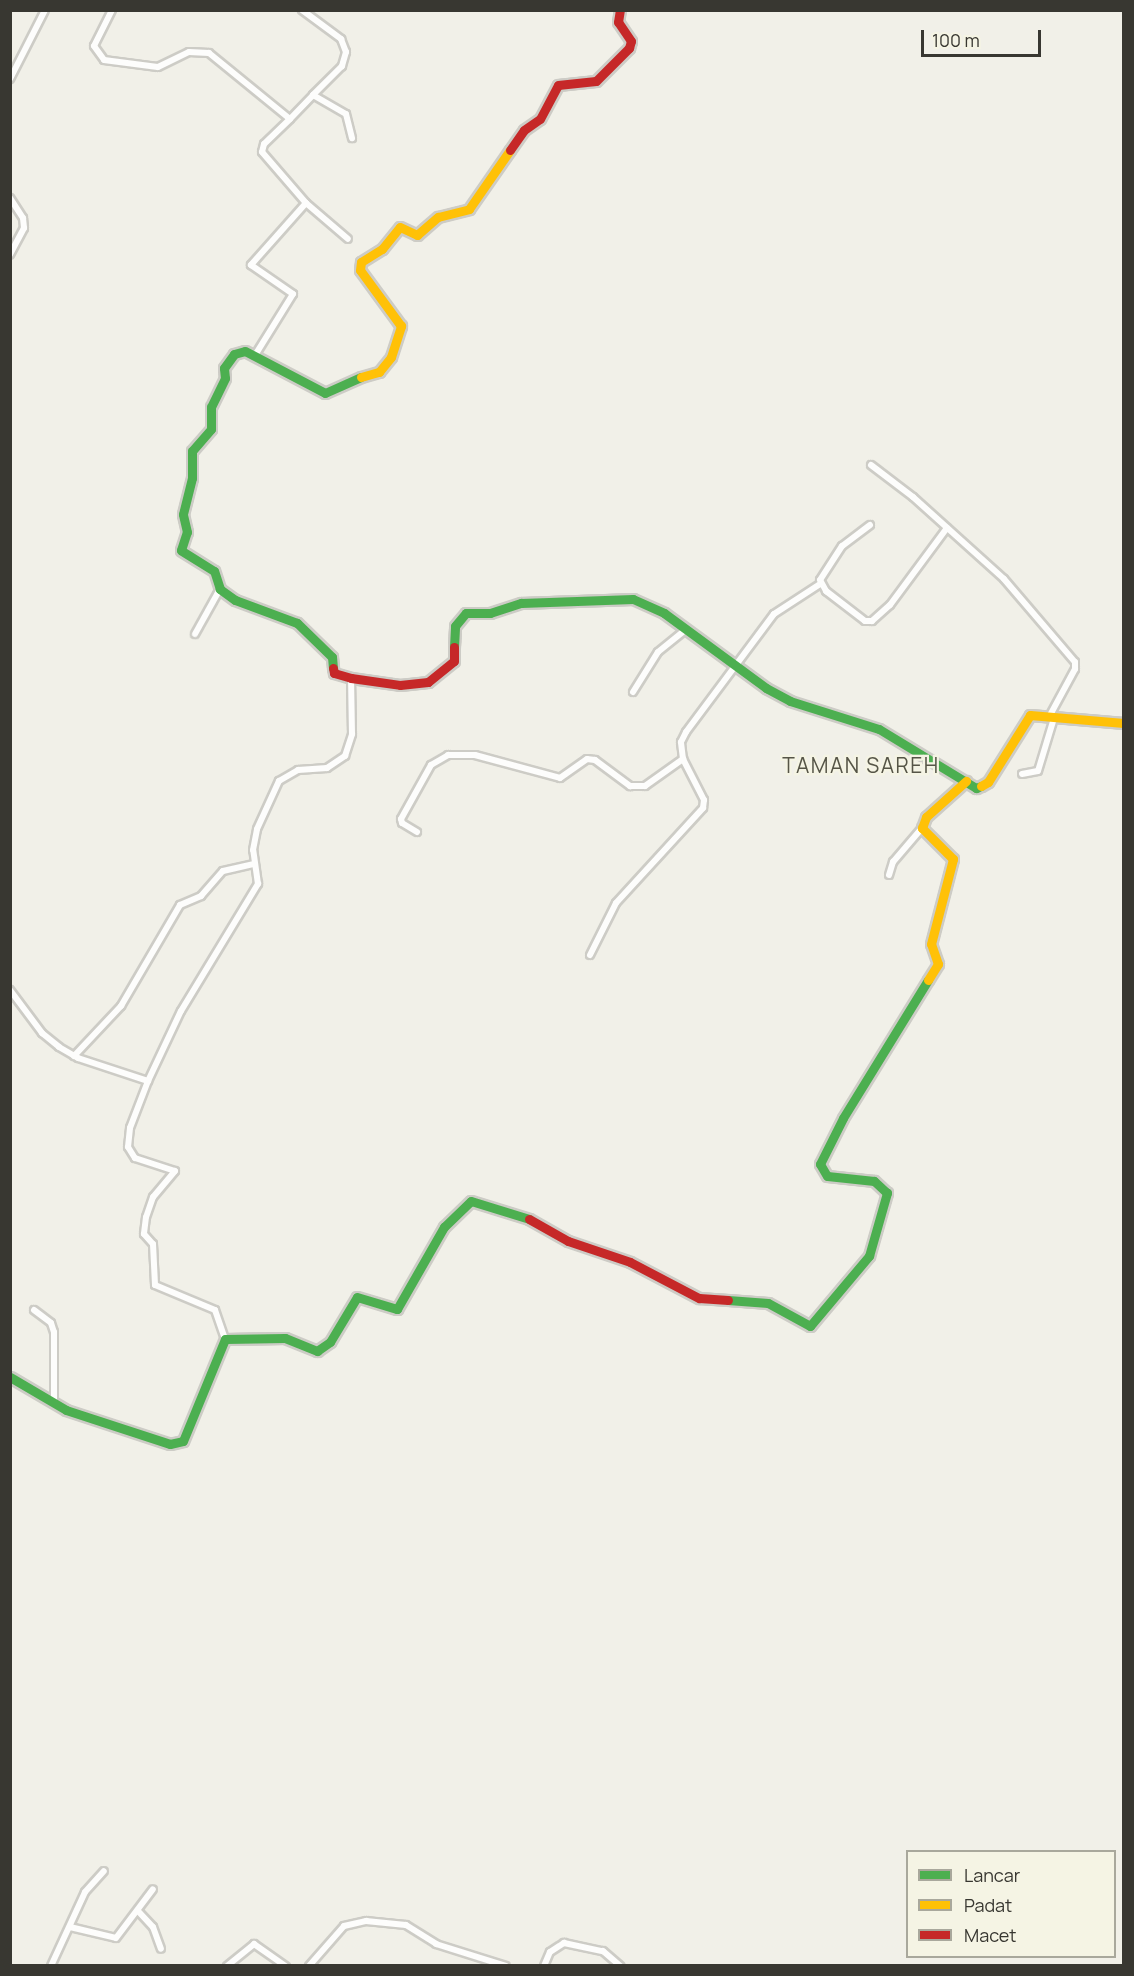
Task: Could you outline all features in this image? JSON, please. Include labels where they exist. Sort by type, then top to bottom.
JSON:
[{"type":"street","points":[[10,79],[45,10]]},
{"type":"street","points":[[112,10],[94,46],[104,60],[158,67],[189,52],[209,53],[290,119]]},
{"type":"street","points":[[302,10],[341,39],[346,52],[342,66],[264,144],[262,152],[306,203],[348,239]]},
{"type":"street","points":[[620,10],[618,22],[631,40],[630,48],[596,81],[558,85],[540,119],[524,130],[469,209],[438,217],[417,235],[400,227],[382,249],[361,262],[360,270],[401,326],[391,357],[379,372],[343,382],[325,393],[292,372],[238,351],[226,364],[225,378],[212,407],[211,429],[196,444],[190,455],[192,478],[183,514],[187,532],[181,548],[193,561],[214,572],[220,589],[245,606],[281,615],[297,623],[332,657],[334,673],[351,678],[416,686],[428,682],[454,661],[455,626],[460,616],[495,612],[512,604],[633,599],[664,613],[735,666],[790,701],[838,713],[879,729],[976,788],[986,784],[1029,717],[1124,723]]},
{"type":"street","points":[[313,95],[346,114],[352,138]]},
{"type":"street","points":[[10,198],[23,218],[24,228],[10,254]]},
{"type":"street","points":[[254,357],[293,294],[251,263],[306,203]]},
{"type":"street","points":[[871,465],[1004,579],[1075,662],[1076,669],[1052,718],[1038,771],[1022,774]]},
{"type":"street","points":[[590,955],[616,903],[703,808],[704,800],[683,759],[681,739],[774,614],[820,584],[829,562],[842,546],[870,525]]},
{"type":"street","points":[[820,584],[855,615],[872,621],[890,605],[947,528]]},
{"type":"street","points":[[195,634],[220,589]]},
{"type":"street","points":[[633,693],[658,652],[686,629]]},
{"type":"street","points":[[10,1377],[54,1404],[170,1444],[183,1441],[225,1339],[215,1310],[155,1285],[153,1244],[144,1234],[147,1209],[175,1171],[135,1158],[128,1147],[130,1128],[148,1081],[181,1011],[258,884],[254,864],[257,829],[279,781],[298,770],[327,768],[345,756],[352,734],[351,678]]},
{"type":"street","points":[[417,832],[402,823],[401,819],[438,757],[475,755],[560,778],[587,759],[595,760],[638,788],[683,759]]},
{"type":"street","points":[[889,875],[893,862],[922,828],[927,817],[966,781]]},
{"type":"street","points":[[225,1339],[285,1338],[317,1351],[330,1342],[357,1297],[397,1309],[444,1227],[471,1201],[494,1205],[544,1226],[577,1246],[630,1263],[699,1298],[768,1303],[806,1326],[813,1324],[869,1256],[887,1193],[874,1181],[827,1176],[821,1171],[820,1164],[843,1118],[938,964],[930,944],[946,898],[953,859],[922,828]]},
{"type":"street","points":[[74,1056],[121,1006],[180,905],[201,896],[223,871],[254,864]]},
{"type":"street","points":[[10,990],[42,1034],[74,1056],[148,1081]]},
{"type":"street","points":[[34,1310],[51,1323],[54,1332],[54,1404]]},
{"type":"street","points":[[51,1965],[85,1892],[104,1871]]},
{"type":"street","points":[[70,1927],[113,1939],[138,1911],[153,1889]]},
{"type":"street","points":[[138,1911],[153,1927],[161,1948]]},
{"type":"street","points":[[309,1965],[344,1926],[366,1921],[405,1925],[436,1944],[506,1965]]},
{"type":"street","points":[[544,1965],[550,1952],[564,1943],[609,1953],[620,1965]]},
{"type":"street","points":[[226,1965],[254,1944],[286,1965]]},
{"type":"traffic: fast","points":[[333,668],[332,657],[297,623],[235,600],[220,589],[214,571],[181,550],[187,532],[183,514],[192,478],[192,451],[211,429],[211,407],[225,378],[224,368],[234,354],[245,351],[325,393],[361,377]]},
{"type":"traffic: fast","points":[[454,647],[455,626],[466,613],[490,613],[521,603],[633,599],[664,613],[766,688],[790,701],[879,729],[976,788],[981,786]]},
{"type":"traffic: fast","points":[[728,1300],[768,1303],[810,1326],[869,1256],[887,1193],[874,1181],[827,1176],[820,1164],[843,1118],[928,980]]},
{"type":"traffic: fast","points":[[10,1377],[66,1410],[170,1444],[183,1441],[225,1339],[285,1338],[317,1351],[330,1342],[357,1297],[397,1309],[444,1227],[471,1201],[529,1219]]},
{"type":"traffic: slow","points":[[361,377],[379,372],[391,357],[401,326],[360,270],[361,262],[382,249],[400,227],[417,235],[438,217],[469,209],[510,150]]},
{"type":"traffic: slow","points":[[981,786],[988,782],[1030,715],[1124,723]]},
{"type":"traffic: slow","points":[[928,980],[938,964],[931,944],[953,859],[922,828],[926,817],[966,781]]},
{"type":"traffic: jam","points":[[510,150],[524,130],[540,119],[558,85],[596,81],[629,48],[631,41],[618,22],[620,10]]},
{"type":"traffic: jam","points":[[333,668],[334,673],[351,678],[400,685],[428,682],[454,661],[454,647]]},
{"type":"traffic: jam","points":[[529,1219],[568,1241],[630,1262],[699,1298],[728,1300]]},
{"type":"district","name":"TAMAN SAREH","points":[[861,765]]}]
